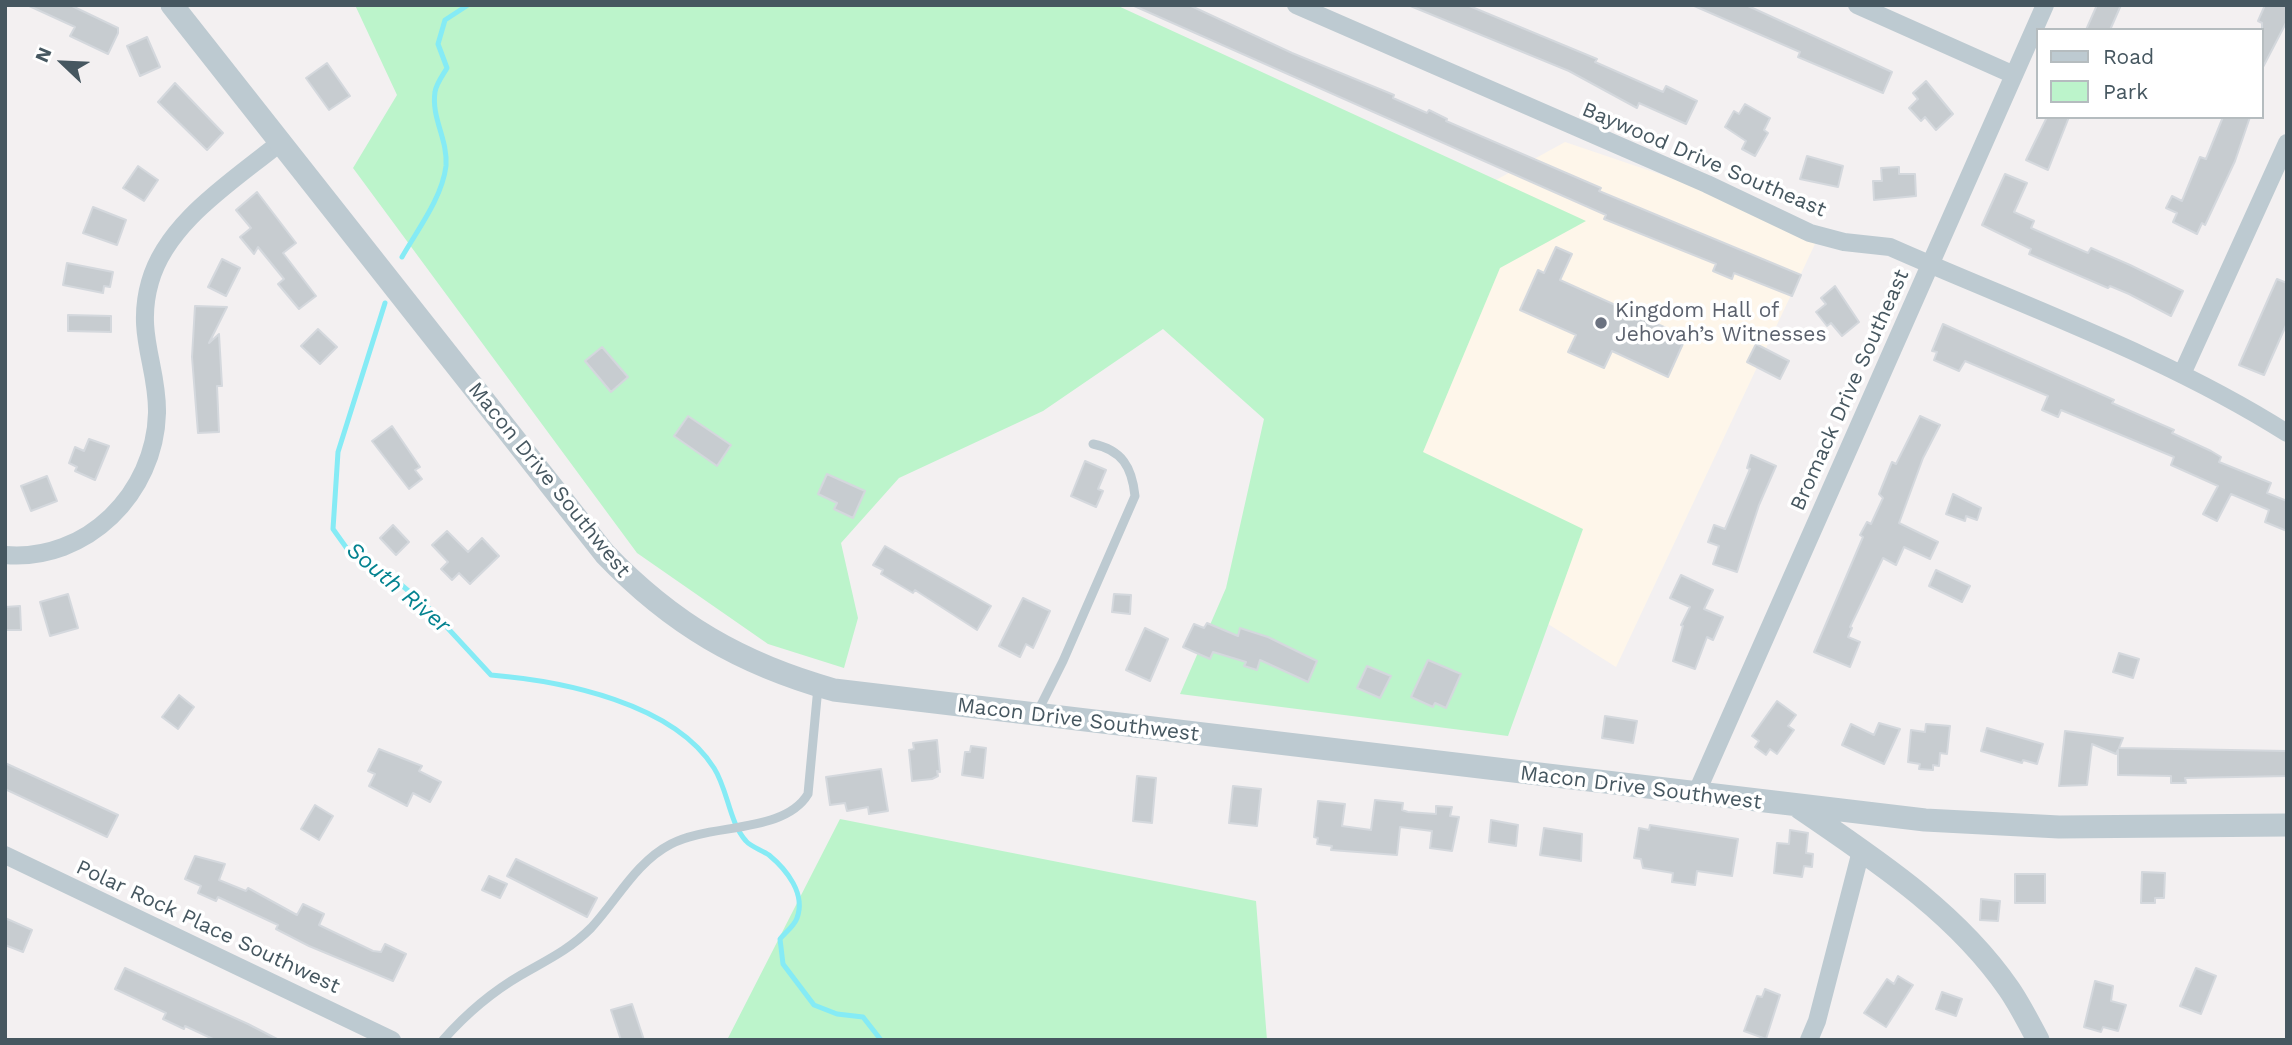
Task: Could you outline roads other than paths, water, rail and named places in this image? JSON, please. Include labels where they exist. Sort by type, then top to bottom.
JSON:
[{"type":"street","name":"Macon Drive Southwest","points":[[172,5],[282,141],[605,554],[636,586],[707,639],[746,660],[818,686],[1798,807],[1925,820],[2059,827],[2287,825]]},
{"type":"street","name":"Baywood Drive Southeast","points":[[1296,5],[1707,184],[1810,233],[1843,242],[1890,247],[2182,374],[2251,410],[2287,433]]},
{"type":"street","points":[[1857,5],[2014,75]]},
{"type":"street","name":"Bromack Drive Southeast","points":[[1696,794],[2045,5]]},
{"type":"street","points":[[5,555],[41,554],[66,547],[97,530],[119,510],[137,486],[155,434],[157,409],[145,346],[144,316],[150,282],[162,252],[175,231],[282,141]]},
{"type":"street","points":[[2182,374],[2287,143]]},
{"type":"street","points":[[1798,807],[1916,891],[1977,949],[2009,989],[2038,1040]]},
{"type":"street","points":[[1809,1040],[1817,1021],[1861,851]]},
{"type":"street","name":"Polar Rock Place Southwest","points":[[5,855],[392,1040]]},
{"type":"lane","points":[[1036,715],[1063,662],[1135,496],[1133,475],[1123,458],[1108,447],[1093,444]]},
{"type":"lane","points":[[443,1040],[469,1010],[520,976],[562,955],[591,928],[652,855],[673,842],[768,820],[788,814],[801,805],[808,794],[818,686]]},
{"type":"waterway","name":"South River","points":[[402,257],[428,213],[444,178],[445,147],[434,102],[437,86],[447,68],[438,44],[445,20],[468,5]]},
{"type":"waterway","name":"South River","points":[[385,303],[338,452],[333,529],[348,550],[392,577],[431,610],[491,675],[550,683],[614,699],[672,727],[696,746],[719,777],[740,833],[748,843],[776,861],[797,891],[797,918],[780,939],[783,964],[814,1005],[837,1014],[863,1017],[881,1040]]},
{"type":"place","name":"Kingdom Hall of Jehovah’s Witnesses","points":[[1601,323]]}]
